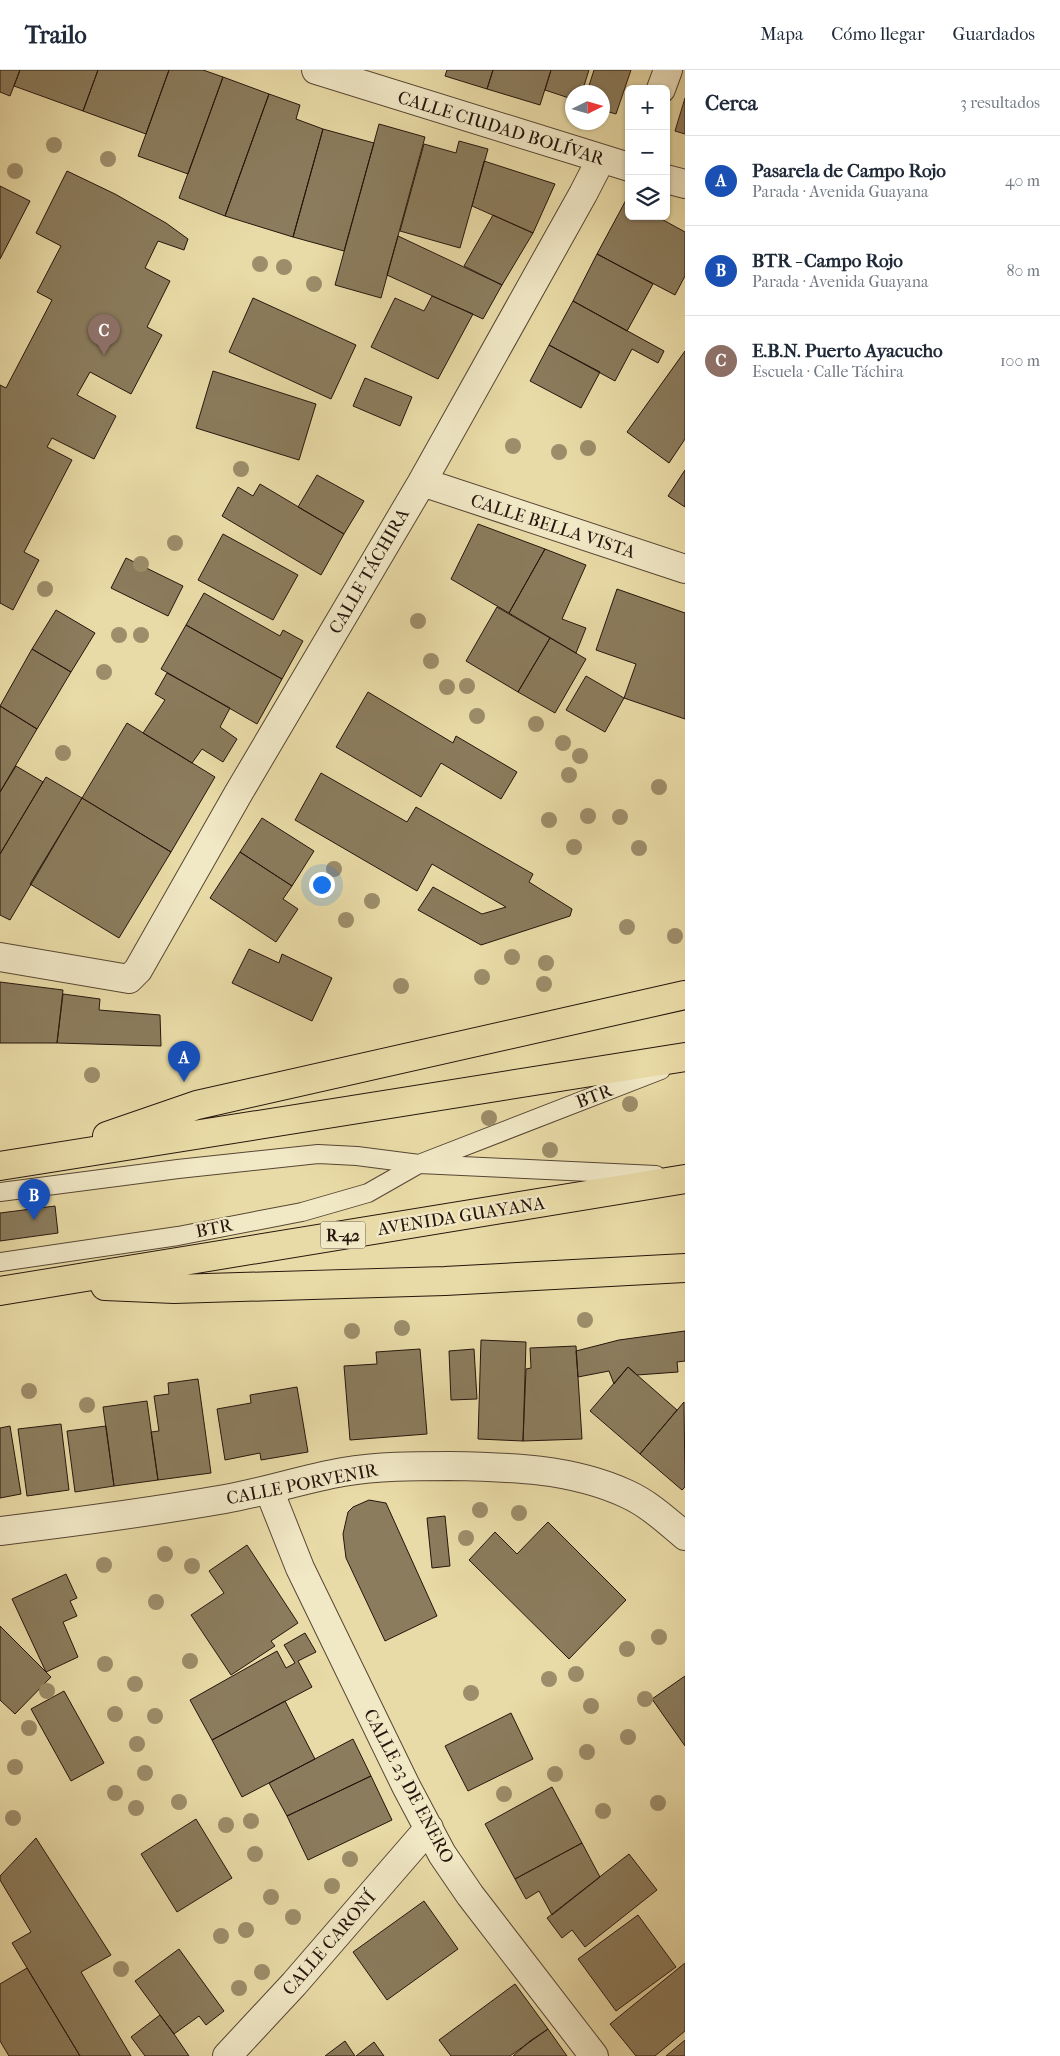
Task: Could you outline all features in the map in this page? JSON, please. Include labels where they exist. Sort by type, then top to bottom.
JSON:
[{"type":"main road","points":[[35,1161],[197,1106],[685,995]]},
{"type":"main road","points":[[0,1166],[685,1059]]},
{"type":"main road","name":"AVENIDA GUAYANA","points":[[0,1291],[685,1178]]},
{"type":"main road","points":[[49,1283],[174,1289],[445,1280],[685,1268]]},
{"type":"street","name":"CALLE CIUDAD BOLÍVAR","points":[[316,70],[625,166]]},
{"type":"street","points":[[662,85],[668,70]]},
{"type":"street","name":"CALLE TÁCHIRA","points":[[0,957],[129,979],[138,970],[238,794],[422,482],[601,159]]},
{"type":"street","points":[[670,180],[685,184]]},
{"type":"street","name":"CALLE BELLA VISTA","points":[[422,482],[685,569]]},
{"type":"street","name":"CALLE PORVENIR","points":[[0,1531],[224,1499],[342,1472],[409,1466],[486,1466],[555,1473],[604,1485],[651,1507],[685,1536]]},
{"type":"street","name":"CALLE 23 DE ENERO","points":[[270,1490],[300,1568],[406,1786],[442,1854],[470,1895],[594,2056]]},
{"type":"street","name":"CALLE CARONÍ","points":[[226,2056],[312,1964],[429,1828]]},
{"type":"lane","name":"BTR","points":[[0,1262],[178,1236],[302,1212],[368,1193],[419,1164],[685,1059]]},
{"type":"lane","name":"BTR","points":[[0,1192],[178,1168],[318,1154],[357,1156],[419,1164],[685,1178]]},
{"type":"building","points":[[0,70],[20,70],[10,96],[0,92]]},
{"type":"building","points":[[20,70],[98,70],[83,111],[14,86]]},
{"type":"building","points":[[98,70],[169,70],[146,134],[83,111]]},
{"type":"building","points":[[169,70],[203,70],[223,77],[188,174],[138,156]]},
{"type":"building","points":[[447,70],[493,70],[487,89],[445,76]]},
{"type":"building","points":[[493,70],[551,70],[540,105],[487,89]]},
{"type":"building","points":[[551,70],[589,70],[584,85],[565,85],[565,97],[545,90]]},
{"type":"building","points":[[594,70],[631,70],[616,114],[610,112],[610,85],[589,85]]},
{"type":"building","points":[[223,77],[269,94],[225,216],[179,198]]},
{"type":"building","points":[[269,94],[300,105],[296,119],[323,129],[293,237],[225,216]]},
{"type":"building","points":[[685,98],[685,134],[675,131]]},
{"type":"building","points":[[379,124],[425,137],[381,298],[335,285]]},
{"type":"building","points":[[323,129],[374,143],[344,251],[293,237]]},
{"type":"building","points":[[459,141],[488,149],[460,248],[400,231],[424,144],[456,153]]},
{"type":"building","points":[[484,161],[555,184],[533,233],[472,206]]},
{"type":"building","points":[[67,171],[115,194],[166,223],[188,239],[184,250],[158,241],[145,268],[170,281],[147,327],[162,335],[131,394],[90,372],[77,395],[116,416],[94,459],[52,438],[47,447],[72,460],[24,552],[39,560],[13,610],[0,603],[0,385],[6,388],[52,300],[37,292],[61,246],[36,233]]},
{"type":"building","points":[[0,186],[30,201],[0,259]]},
{"type":"building","points":[[625,202],[625,220],[663,220],[685,232],[685,276],[675,295],[597,254]]},
{"type":"building","points":[[493,215],[533,233],[502,285],[464,266]]},
{"type":"building","points":[[398,236],[502,285],[483,319],[387,275]]},
{"type":"building","points":[[597,254],[653,284],[627,331],[573,301]]},
{"type":"building","points":[[432,296],[473,314],[438,379],[371,347],[395,298],[424,311]]},
{"type":"building","points":[[253,298],[356,345],[331,399],[229,352]]},
{"type":"building","points":[[573,301],[664,351],[658,363],[632,349],[615,381],[549,345]]},
{"type":"building","points":[[549,345],[600,372],[581,408],[530,381]]},
{"type":"building","points":[[685,351],[685,439],[669,463],[627,432]]},
{"type":"building","points":[[213,371],[316,404],[299,460],[196,428]]},
{"type":"building","points":[[365,378],[412,397],[400,426],[353,406]]},
{"type":"building","points":[[685,470],[685,507],[668,496]]},
{"type":"building","points":[[317,475],[364,501],[344,534],[298,507]]},
{"type":"building","points":[[260,484],[344,534],[321,575],[222,516],[238,487],[253,496]]},
{"type":"building","points":[[478,524],[545,549],[509,613],[451,579]]},
{"type":"building","points":[[223,534],[298,575],[273,620],[198,580]]},
{"type":"building","points":[[545,549],[586,565],[562,619],[586,628],[576,653],[509,613]]},
{"type":"building","points":[[126,558],[183,586],[168,616],[111,588]]},
{"type":"building","points":[[617,589],[685,613],[685,719],[624,698],[636,664],[596,650]]},
{"type":"building","points":[[204,593],[280,636],[283,630],[303,641],[282,679],[186,625]]},
{"type":"building","points":[[497,607],[550,638],[518,692],[466,661]]},
{"type":"building","points":[[56,610],[95,633],[71,672],[32,649]]},
{"type":"building","points":[[186,625],[282,679],[257,724],[161,669]]},
{"type":"building","points":[[550,638],[586,659],[555,713],[518,692]]},
{"type":"building","points":[[32,649],[71,672],[37,729],[0,706]]},
{"type":"building","points":[[167,673],[230,708],[220,727],[237,739],[223,762],[202,749],[192,763],[143,733],[165,700],[155,694]]},
{"type":"building","points":[[586,676],[624,698],[605,732],[566,710]]},
{"type":"building","points":[[368,692],[453,743],[456,736],[517,772],[501,799],[441,763],[421,797],[336,747]]},
{"type":"building","points":[[0,706],[37,729],[0,792]]},
{"type":"building","points":[[127,723],[215,777],[171,852],[82,798]]},
{"type":"building","points":[[16,766],[43,782],[0,854],[0,792]]},
{"type":"building","points":[[321,773],[407,822],[416,807],[533,874],[529,882],[572,909],[570,916],[481,945],[418,910],[433,887],[482,914],[506,907],[432,864],[417,891],[295,820]]},
{"type":"building","points":[[46,777],[82,798],[10,920],[0,915],[0,854]]},
{"type":"building","points":[[82,798],[171,852],[119,938],[30,884]]},
{"type":"building","points":[[262,818],[314,851],[292,886],[240,852]]},
{"type":"building","points":[[240,852],[292,886],[283,899],[298,909],[276,942],[210,898]]},
{"type":"building","points":[[249,949],[279,963],[282,954],[332,978],[312,1021],[232,983]]},
{"type":"building","points":[[0,982],[63,990],[57,1043],[0,1043]]},
{"type":"building","points":[[63,994],[100,999],[99,1010],[160,1015],[161,1046],[57,1043]]},
{"type":"building","points":[[55,1206],[58,1233],[0,1241],[0,1213]]},
{"type":"building","points":[[685,1331],[685,1361],[677,1362],[678,1372],[637,1375],[628,1367],[614,1384],[609,1371],[578,1377],[576,1351],[619,1340]]},
{"type":"building","points":[[481,1340],[526,1342],[523,1441],[478,1439]]},
{"type":"building","points":[[576,1346],[582,1439],[523,1441],[526,1369],[531,1368],[530,1348]]},
{"type":"building","points":[[420,1349],[427,1434],[350,1440],[344,1366],[377,1364],[376,1352]]},
{"type":"building","points":[[474,1349],[477,1399],[451,1400],[449,1351]]},
{"type":"building","points":[[628,1367],[677,1410],[640,1454],[590,1411]]},
{"type":"building","points":[[198,1379],[211,1473],[158,1480],[151,1432],[159,1431],[154,1396],[169,1394],[168,1383]]},
{"type":"building","points":[[297,1387],[308,1452],[261,1460],[260,1453],[225,1460],[217,1409],[251,1403],[250,1395]]},
{"type":"building","points":[[147,1401],[158,1480],[114,1486],[103,1407]]},
{"type":"building","points":[[684,1402],[685,1487],[682,1490],[640,1454]]},
{"type":"building","points":[[61,1424],[69,1490],[27,1496],[18,1429]]},
{"type":"building","points":[[10,1426],[21,1494],[0,1498],[0,1428]]},
{"type":"building","points":[[106,1426],[114,1486],[75,1492],[67,1431]]},
{"type":"building","points":[[369,1500],[386,1503],[437,1616],[385,1641],[346,1558],[343,1534],[348,1512],[353,1507]]},
{"type":"building","points":[[445,1516],[450,1566],[432,1568],[427,1518]]},
{"type":"building","points":[[548,1522],[626,1600],[569,1659],[469,1560],[495,1532],[517,1554]]},
{"type":"building","points":[[247,1545],[298,1623],[271,1641],[275,1646],[231,1675],[191,1615],[224,1593],[209,1571]]},
{"type":"building","points":[[66,1574],[77,1598],[70,1601],[77,1616],[63,1622],[78,1657],[46,1672],[12,1599]]},
{"type":"building","points":[[0,1626],[51,1677],[15,1714],[0,1700]]},
{"type":"building","points":[[305,1633],[316,1652],[298,1661],[312,1687],[212,1740],[190,1700],[277,1651],[286,1668],[295,1663],[284,1645]]},
{"type":"building","points":[[685,1676],[685,1746],[652,1699]]},
{"type":"building","points":[[64,1691],[104,1763],[71,1781],[31,1709]]},
{"type":"building","points":[[285,1701],[315,1759],[242,1797],[212,1740]]},
{"type":"building","points":[[511,1713],[533,1759],[468,1791],[445,1746]]},
{"type":"building","points":[[353,1739],[371,1776],[287,1816],[269,1783]]},
{"type":"building","points":[[371,1776],[392,1820],[308,1860],[287,1816]]},
{"type":"building","points":[[552,1787],[582,1843],[515,1879],[485,1824]]},
{"type":"building","points":[[196,1819],[232,1878],[177,1912],[141,1854]]},
{"type":"building","points":[[36,1838],[111,1955],[81,1972],[131,2056],[80,2056],[12,1943],[31,1932],[0,1880],[0,1876]]},
{"type":"building","points":[[582,1843],[600,1877],[552,1915],[539,1891],[526,1899],[515,1879]]},
{"type":"building","points":[[629,1854],[657,1890],[585,1947],[572,1930],[562,1938],[547,1918]]},
{"type":"building","points":[[424,1901],[458,1949],[387,2000],[353,1952]]},
{"type":"building","points":[[638,1915],[676,1967],[616,2011],[578,1959]]},
{"type":"building","points":[[179,1949],[224,2011],[206,2025],[199,2016],[174,2034],[135,1981]]},
{"type":"building","points":[[685,1963],[685,2031],[655,2056],[636,2056],[610,2024]]},
{"type":"building","points":[[27,1968],[80,2056],[9,2056],[0,2041],[0,1984]]},
{"type":"building","points":[[515,1984],[548,2029],[510,2056],[451,2056],[439,2040]]},
{"type":"building","points":[[160,2015],[189,2056],[145,2056],[131,2037]]},
{"type":"building","points":[[548,2029],[567,2056],[513,2056],[530,2041]]},
{"type":"building","points":[[685,2040],[685,2056],[666,2056]]},
{"type":"building","points":[[345,2041],[355,2056],[325,2056]]},
{"type":"building","points":[[374,2042],[384,2056],[356,2056]]},
{"type":"place","name":"E.B.N. Puerto Ayacucho","points":[[104,355]]},
{"type":"place","name":"Pasarela de Campo Rojo","points":[[184,1082]]},
{"type":"place","name":"BTR - Campo Rojo","points":[[34,1220]]}]
